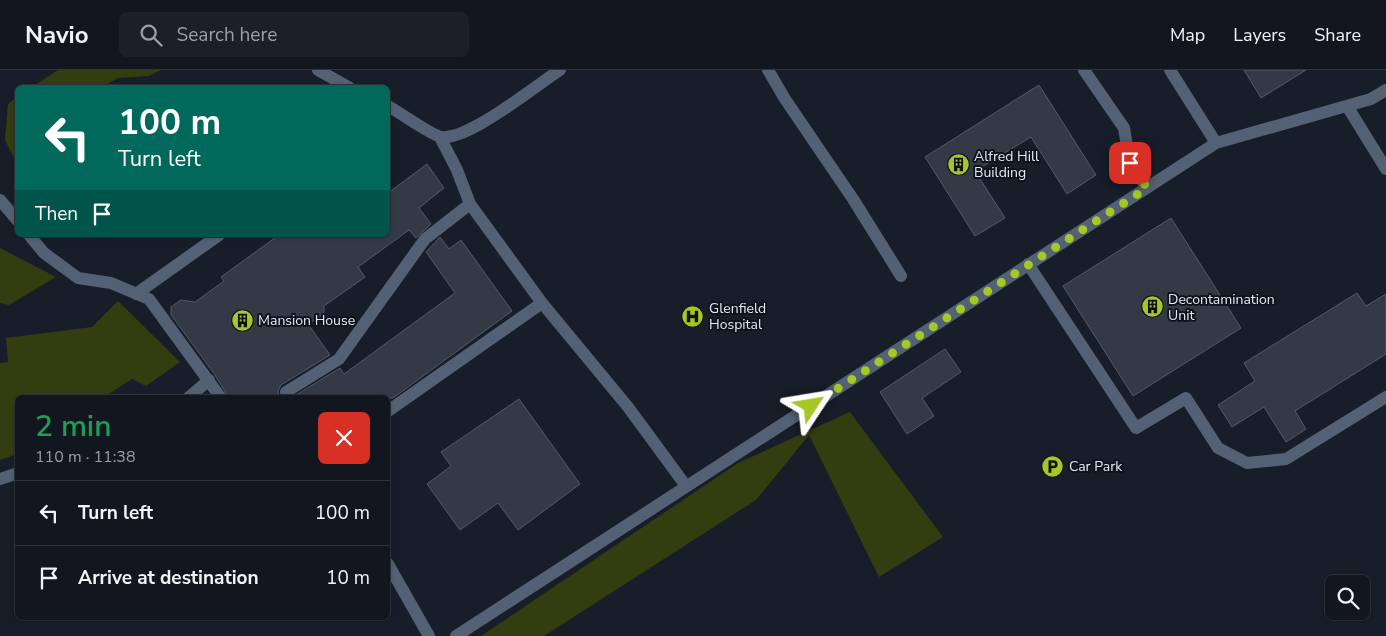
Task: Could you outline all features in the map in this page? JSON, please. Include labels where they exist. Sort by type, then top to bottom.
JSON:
[{"type":"lane","points":[[318,70],[345,85]]},
{"type":"lane","points":[[768,70],[785,100],[853,199],[901,276]]},
{"type":"lane","points":[[1084,70],[1124,128],[1130,163],[1147,188]]},
{"type":"lane","points":[[1170,70],[1216,143]]},
{"type":"lane","points":[[440,137],[460,134],[480,124],[556,71]]},
{"type":"lane","points":[[456,636],[1216,143],[1371,99],[1386,90]]},
{"type":"lane","points":[[1347,106],[1386,169]]},
{"type":"lane","points":[[390,107],[440,137],[457,170],[470,204],[542,303],[628,406],[686,486]]},
{"type":"lane","points":[[0,200],[15,218]]},
{"type":"lane","points":[[288,395],[286,392],[339,359],[425,239],[470,204]]},
{"type":"lane","points":[[31,237],[44,253],[78,278],[111,283],[149,299],[219,395]]},
{"type":"lane","points":[[136,294],[216,237]]},
{"type":"lane","points":[[1028,264],[1136,428],[1186,398],[1218,448],[1247,463],[1286,459],[1386,398]]},
{"type":"lane","points":[[390,410],[542,303]]},
{"type":"lane","points":[[192,395],[209,380]]},
{"type":"lane","points":[[0,479],[15,474]]},
{"type":"lane","points":[[390,568],[429,636]]},
{"type":"green space","points":[[58,70],[161,70],[149,76],[118,78],[106,85],[35,85]]},
{"type":"green space","points":[[15,99],[15,160],[5,140],[8,104]]},
{"type":"green space","points":[[0,248],[56,277],[9,305],[0,303]]},
{"type":"green space","points":[[118,301],[180,362],[146,386],[132,379],[107,395],[15,395],[15,455],[0,460],[0,363],[8,362],[6,338],[92,327]]},
{"type":"green space","points":[[850,412],[943,537],[879,577],[809,435],[756,500],[544,636],[481,636],[738,463]]},
{"type":"building","points":[[1244,70],[1306,70],[1261,98]]},
{"type":"building","name":"Alfred Hill Building","points":[[1039,85],[1096,175],[1067,194],[1031,137],[975,171],[1005,218],[975,236],[925,157]]},
{"type":"building","name":"Mansion House","points":[[427,164],[444,188],[419,208],[431,224],[416,238],[409,230],[358,267],[365,277],[324,306],[324,314],[308,324],[330,355],[281,385],[278,391],[279,395],[227,395],[215,375],[171,315],[171,307],[181,300],[195,302],[224,281],[221,277],[276,237],[390,237],[390,192]]},
{"type":"building","name":"Decontamination Unit","points":[[1171,218],[1241,328],[1133,396],[1063,286]]},
{"type":"building","points":[[440,237],[449,249],[461,240],[512,311],[393,398],[390,398],[390,395],[296,395],[340,368],[344,374],[455,293],[426,252]]},
{"type":"building","points":[[1357,293],[1366,306],[1386,294],[1386,354],[1295,411],[1306,429],[1286,442],[1264,407],[1232,427],[1218,405],[1255,381],[1244,363]]},
{"type":"building","points":[[945,349],[961,372],[922,398],[934,416],[907,434],[880,392]]},
{"type":"building","points":[[519,399],[580,484],[518,530],[498,503],[460,530],[427,484],[451,466],[441,452]]},
{"type":"place","name":"Alfred Hill Building","points":[[958,164]]},
{"type":"place","name":"Decontamination Unit","points":[[1152,307]]},
{"type":"place","name":"Glenfield Hospital","points":[[693,316]]},
{"type":"place","name":"Mansion House","points":[[242,320]]},
{"type":"place","name":"Car Park","points":[[1053,466]]},
{"type":"route","points":[[811,406],[1147,188],[1130,163]]}]
